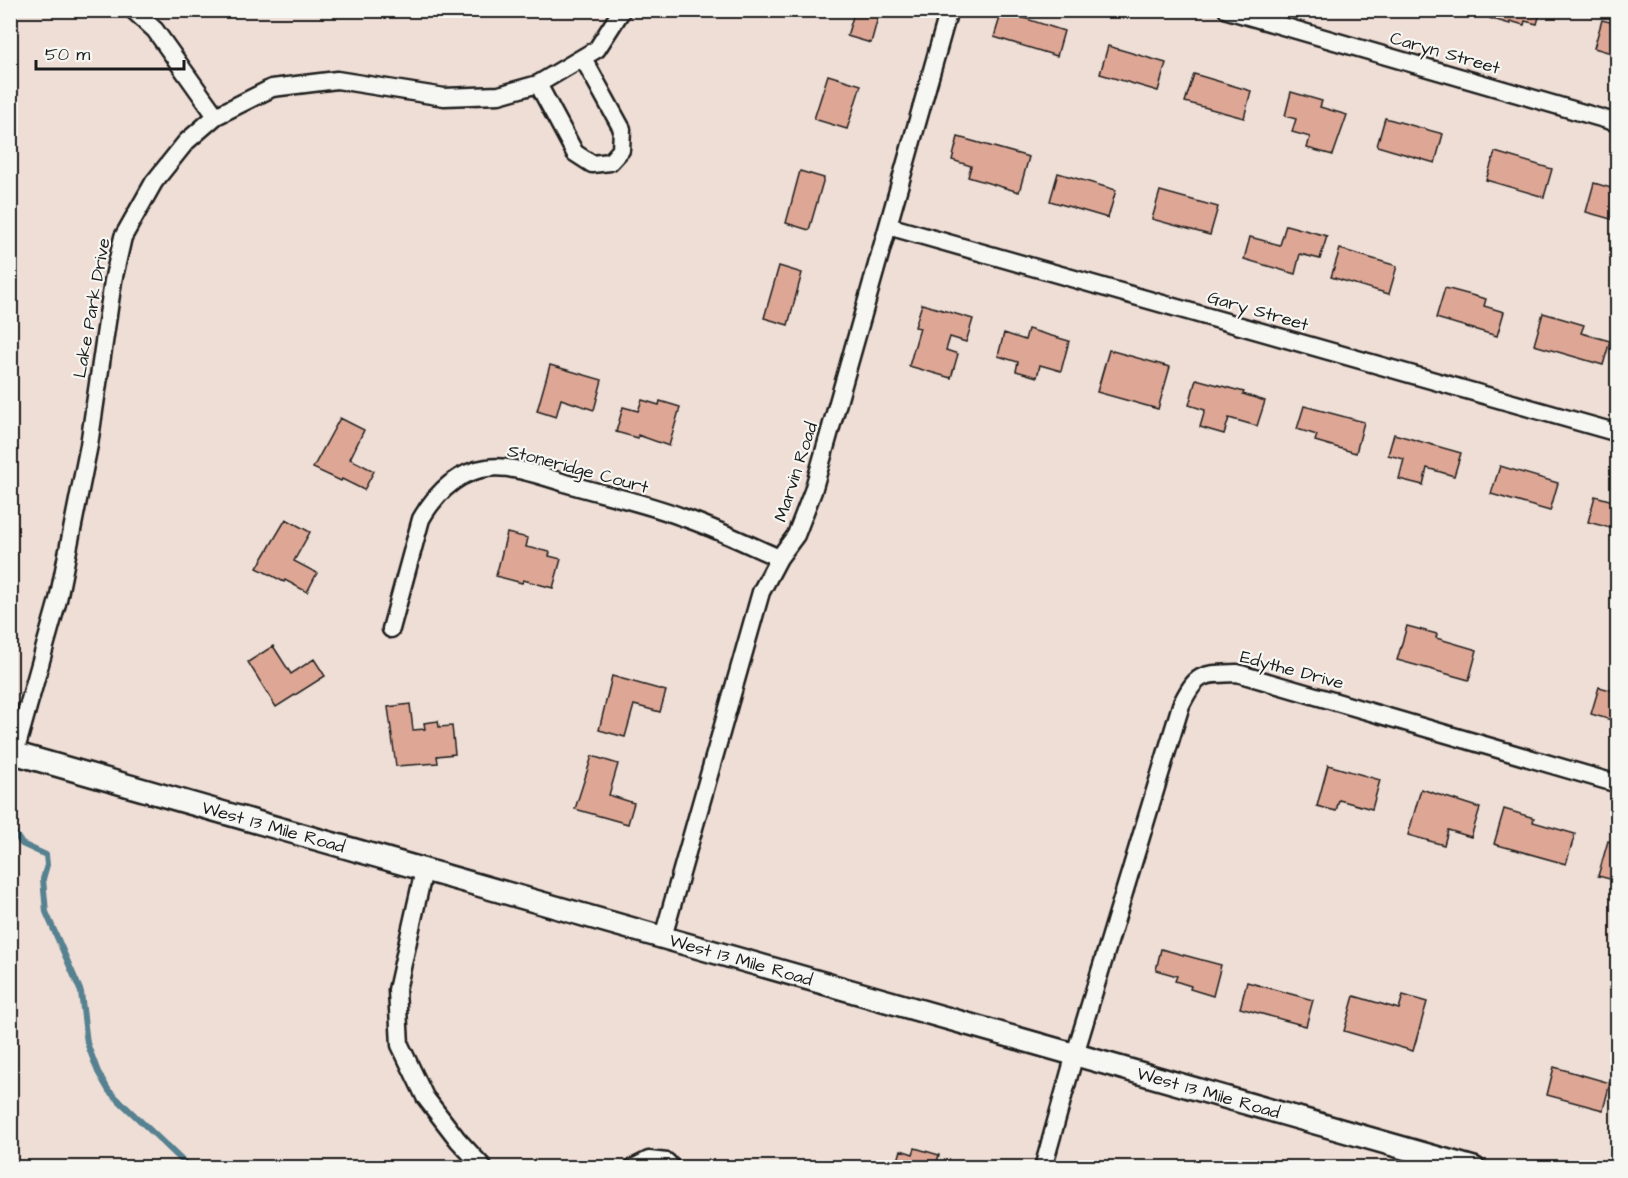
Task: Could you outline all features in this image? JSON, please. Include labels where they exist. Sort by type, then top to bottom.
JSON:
[{"type":"street","points":[[133,10],[155,30],[216,116]]},
{"type":"street","name":"Lake Park Drive","points":[[13,752],[58,600],[89,445],[113,281],[123,237],[154,182],[186,142],[216,116],[272,88],[337,80],[444,97],[499,95],[538,84],[597,49],[622,10]]},
{"type":"street","name":"Marvin Road","points":[[663,937],[761,592],[779,558],[796,535],[813,491],[949,10]]},
{"type":"street","name":"Caryn Street","points":[[1227,10],[1617,123]]},
{"type":"street","points":[[538,84],[575,153],[592,164],[610,162],[621,150],[622,129],[583,58]]},
{"type":"street","name":"Gary Street","points":[[888,226],[1617,433]]},
{"type":"street","name":"Stoneridge Court","points":[[391,629],[421,519],[430,503],[449,484],[466,474],[487,468],[498,467],[545,477],[682,517],[779,558]]},
{"type":"street","name":"Edythe Drive","points":[[1043,1167],[1075,1054],[1182,705],[1192,684],[1207,674],[1237,673],[1617,784]]},
{"type":"street","name":"West 13 Mile Road","points":[[13,752],[1474,1167]]},
{"type":"street","points":[[424,870],[397,990],[400,1045],[425,1097],[458,1140],[484,1167]]},
{"type":"street","points":[[633,1167],[649,1160],[667,1162],[672,1167]]},
{"type":"building","points":[[855,10],[880,10],[871,43],[847,36]]},
{"type":"building","points":[[1492,10],[1541,10],[1537,24],[1525,21],[1524,25],[1489,18]]},
{"type":"building","points":[[1002,11],[1064,31],[1057,56],[994,37]]},
{"type":"building","points":[[1602,20],[1618,24],[1618,55],[1594,48]]},
{"type":"building","points":[[1108,46],[1166,63],[1158,91],[1100,74]]},
{"type":"building","points":[[1194,74],[1251,91],[1244,118],[1185,102]]},
{"type":"building","points":[[828,75],[861,85],[847,129],[814,119]]},
{"type":"building","points":[[1291,92],[1322,101],[1320,107],[1347,115],[1333,155],[1307,148],[1310,137],[1292,132],[1296,119],[1285,116]]},
{"type":"building","points":[[1385,118],[1443,134],[1435,163],[1377,146]]},
{"type":"building","points":[[958,137],[1029,157],[1019,192],[968,177],[971,166],[952,160]]},
{"type":"building","points":[[1495,152],[1552,169],[1544,197],[1486,180]]},
{"type":"building","points":[[800,171],[824,178],[809,230],[786,223]]},
{"type":"building","points":[[1058,173],[1116,190],[1108,218],[1050,201]]},
{"type":"building","points":[[1594,183],[1618,190],[1618,221],[1586,212]]},
{"type":"building","points":[[1160,191],[1218,207],[1210,235],[1152,219]]},
{"type":"building","points":[[1286,225],[1327,236],[1320,259],[1300,254],[1295,274],[1244,259],[1250,237],[1280,245]]},
{"type":"building","points":[[1340,249],[1397,266],[1389,294],[1331,277]]},
{"type":"building","points":[[779,266],[802,273],[788,325],[764,318]]},
{"type":"building","points":[[1445,288],[1486,299],[1484,306],[1504,312],[1497,336],[1436,318]]},
{"type":"building","points":[[922,304],[973,319],[966,342],[950,337],[946,350],[958,354],[951,378],[909,366],[920,328],[915,327]]},
{"type":"building","points":[[1543,313],[1584,325],[1581,333],[1610,341],[1603,365],[1534,345]]},
{"type":"building","points":[[1028,329],[1069,341],[1061,371],[1040,365],[1037,377],[1016,371],[1018,362],[998,356],[1004,333],[1025,340]]},
{"type":"building","points":[[1109,350],[1170,367],[1158,409],[1097,392]]},
{"type":"building","points":[[550,365],[602,380],[594,410],[561,399],[556,417],[537,411]]},
{"type":"building","points":[[1196,379],[1244,392],[1243,394],[1265,401],[1257,426],[1229,418],[1224,434],[1200,427],[1205,410],[1189,405]]},
{"type":"building","points":[[642,400],[659,405],[660,401],[680,407],[669,446],[638,435],[638,438],[616,432],[623,407],[638,411]]},
{"type":"building","points":[[1304,406],[1364,422],[1356,453],[1315,441],[1317,435],[1297,429]]},
{"type":"building","points":[[340,418],[364,430],[350,459],[374,471],[364,490],[313,468]]},
{"type":"building","points":[[1394,434],[1461,453],[1454,476],[1427,468],[1423,485],[1399,479],[1404,459],[1388,455]]},
{"type":"building","points":[[1500,466],[1558,483],[1550,511],[1491,494]]},
{"type":"building","points":[[1595,496],[1613,501],[1614,497],[1618,498],[1618,530],[1588,522]]},
{"type":"building","points":[[286,519],[310,532],[294,561],[317,573],[307,592],[257,568]]},
{"type":"building","points":[[507,533],[528,538],[526,547],[550,552],[549,556],[561,559],[553,588],[496,576]]},
{"type":"building","points":[[1407,626],[1437,634],[1436,638],[1477,650],[1469,680],[1397,660]]},
{"type":"building","points":[[273,646],[291,674],[314,659],[325,676],[276,707],[248,662]]},
{"type":"building","points":[[612,676],[666,691],[660,712],[634,705],[625,737],[599,730]]},
{"type":"building","points":[[1599,687],[1618,692],[1618,722],[1591,714]]},
{"type":"building","points":[[410,704],[413,730],[425,729],[424,723],[438,721],[439,727],[452,726],[455,754],[437,756],[438,763],[396,766],[388,707]]},
{"type":"building","points":[[592,756],[618,764],[609,795],[634,803],[628,824],[575,809]]},
{"type":"building","points":[[1328,765],[1380,780],[1372,809],[1339,800],[1336,811],[1317,806]]},
{"type":"building","points":[[1421,789],[1480,808],[1471,837],[1448,830],[1444,845],[1408,835]]},
{"type":"building","points":[[1504,809],[1534,818],[1533,822],[1575,834],[1566,864],[1494,844]]},
{"type":"building","points":[[1608,841],[1618,844],[1618,881],[1598,876]]},
{"type":"building","points":[[1161,949],[1221,965],[1213,996],[1190,989],[1191,986],[1175,981],[1177,976],[1156,970]]},
{"type":"building","points":[[1247,982],[1313,1000],[1306,1026],[1240,1008]]},
{"type":"building","points":[[1403,995],[1427,1002],[1413,1051],[1344,1031],[1354,996],[1399,1009]]},
{"type":"building","points":[[1554,1067],[1610,1083],[1603,1110],[1547,1095]]},
{"type":"building","points":[[915,1148],[939,1155],[935,1168],[896,1168],[901,1150],[913,1154]]},
{"type":"waterway","points":[[10,826],[22,844],[46,855],[47,865],[43,879],[46,912],[81,992],[87,1043],[98,1072],[109,1091],[190,1168]]}]
